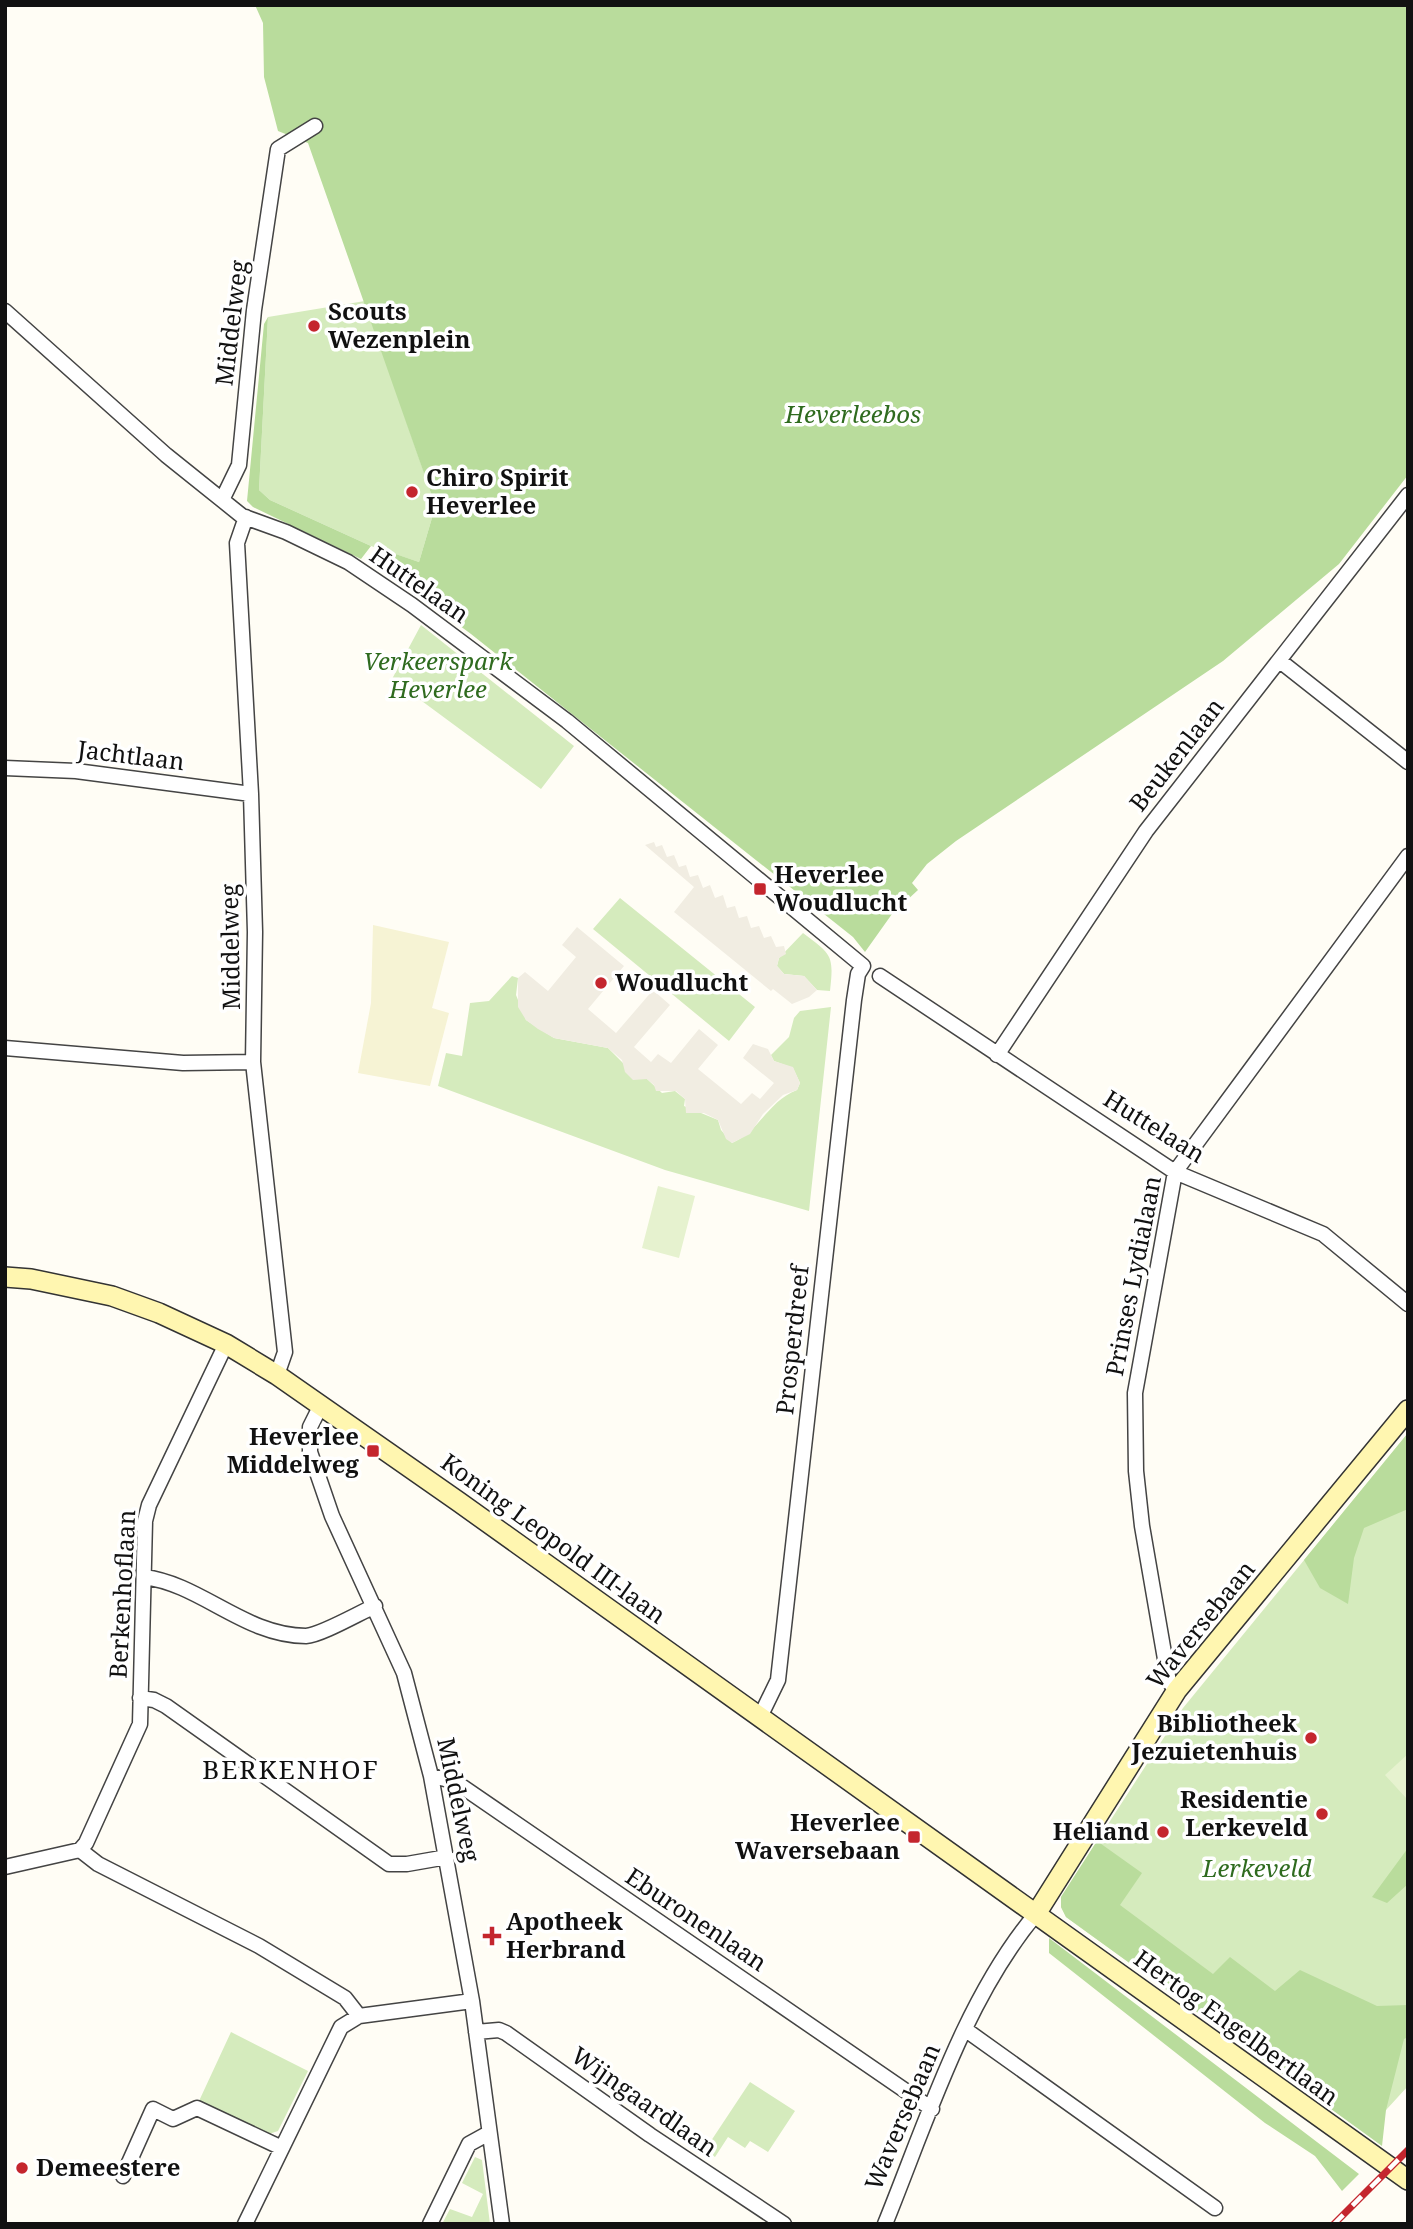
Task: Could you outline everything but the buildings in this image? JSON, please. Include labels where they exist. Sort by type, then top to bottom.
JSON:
[{"type":"street","name":"Middelweg","points":[[223,498],[239,465],[254,310],[278,149],[315,126]]},
{"type":"street","name":"Huttelaan","points":[[5,311],[156,447],[246,517],[286,532],[348,562],[412,605],[567,721],[863,965]]},
{"type":"street","name":"Beukenlaan","points":[[997,1055],[1122,864],[1408,495]]},
{"type":"street","name":"Middelweg","points":[[246,517],[237,543],[251,794],[255,932],[253,1062],[285,1352],[278,1376]]},
{"type":"street","points":[[1280,661],[1408,762]]},
{"type":"street","name":"Jachtlaan","points":[[5,768],[76,771],[251,794]]},
{"type":"street","name":"Prinses Lydialaan","points":[[1177,1690],[1169,1682],[1142,1526],[1136,1471],[1135,1393],[1175,1172],[1408,856]]},
{"type":"street","name":"Prosperdreef","points":[[760,1717],[778,1680],[854,1000],[858,974],[863,965]]},
{"type":"street","name":"Huttelaan","points":[[880,976],[1175,1172],[1323,1234],[1408,1304]]},
{"type":"street","points":[[5,1048],[184,1063],[253,1062]]},
{"type":"street","name":"Koning Leopold III-laan","points":[[5,1277],[31,1279],[112,1296],[226,1344],[278,1376],[1036,1914]]},
{"type":"street","name":"Berkenhoflaan","points":[[80,1850],[86,1843],[137,1735],[145,1521],[149,1504],[226,1344]]},
{"type":"street","name":"Middelweg","points":[[321,1405],[310,1427],[310,1452],[332,1516],[404,1673],[431,1776],[472,2001],[502,2224]]},
{"type":"street","name":"Waversebaan","points":[[885,2224],[966,2030],[997,1973],[1177,1690],[1408,1410]]},
{"type":"street","points":[[144,1577],[163,1579],[254,1625],[307,1636],[375,1606]]},
{"type":"street","points":[[140,1698],[154,1700],[166,1706],[389,1864],[407,1864],[447,1857]]},
{"type":"street","name":"Eburonenlaan","points":[[431,1776],[454,1781],[932,2109]]},
{"type":"street","points":[[5,1867],[80,1850],[98,1864],[281,1959],[345,1998],[359,2016]]},
{"type":"street","name":"Hertog Engelbertlaan","points":[[1036,1914],[1408,2180]]},
{"type":"street","points":[[245,2224],[341,2028],[359,2016],[472,2001]]},
{"type":"street","name":"Waversebaan","points":[[966,2030],[1215,2208]]},
{"type":"street","name":"Wijngaardlaan","points":[[476,2032],[506,2033],[672,2150],[784,2224]]},
{"type":"street","points":[[123,2176],[152,2109],[173,2119],[197,2108],[282,2148]]},
{"type":"street","points":[[430,2224],[468,2144],[489,2133]]},
{"type":"shaded area","points":[[654,842],[656,847],[662,845],[667,857],[674,855],[679,867],[686,865],[690,877],[698,875],[703,888],[710,885],[715,898],[723,895],[727,908],[735,906],[739,918],[747,916],[751,928],[759,926],[764,938],[771,936],[776,947],[784,946],[786,954],[779,958],[777,966],[784,974],[804,976],[817,990],[809,997],[792,1004],[773,989],[771,991],[674,912],[694,887],[645,845]]},
{"type":"shaded area","points":[[373,925],[449,942],[432,1008],[449,1013],[430,1086],[358,1073],[371,1003]]},
{"type":"shaded area","points":[[577,927],[624,966],[588,1009],[616,1033],[653,990],[670,1005],[634,1047],[651,1062],[658,1054],[671,1063],[699,1029],[718,1045],[698,1069],[741,1104],[752,1093],[760,1099],[774,1083],[743,1058],[753,1044],[768,1049],[774,1061],[793,1067],[800,1083],[797,1090],[783,1095],[763,1114],[750,1134],[732,1143],[726,1139],[718,1120],[704,1113],[686,1113],[685,1099],[676,1091],[656,1091],[647,1079],[633,1080],[625,1072],[622,1060],[608,1048],[554,1038],[538,1029],[526,1020],[518,1007],[518,978],[525,972],[548,991],[576,957],[562,945]]},
{"type":"green space","name":"Heverleebos","points":[[255,5],[1408,5],[1408,475],[1339,564],[1223,661],[956,841],[927,864],[912,883],[918,890],[892,914],[865,952],[853,937],[471,634],[399,581],[367,562],[378,548],[419,562],[434,511],[433,499],[308,143],[278,131],[264,77],[263,23]]},
{"type":"green space","points":[[365,301],[433,499],[434,511],[419,562],[371,546],[270,500],[259,490],[268,317]]},
{"type":"green space","points":[[268,317],[259,490],[270,500],[371,546],[361,559],[253,507],[247,501],[264,324]]},
{"type":"green space","name":"Verkeerspark Heverlee","points":[[421,625],[574,746],[541,789],[392,679]]},
{"type":"green space","points":[[620,898],[755,1007],[729,1041],[593,929]]},
{"type":"green space","points":[[803,933],[829,957],[832,970],[830,991],[817,990],[804,976],[784,974],[777,966],[779,958]]},
{"type":"green space","points":[[512,976],[518,978],[516,995],[526,1020],[554,1038],[608,1048],[639,1079],[647,1079],[662,1093],[675,1091],[685,1099],[684,1106],[718,1120],[721,1130],[732,1143],[750,1131],[779,1101],[797,1090],[800,1083],[793,1068],[774,1061],[771,1055],[789,1037],[794,1018],[800,1011],[831,1007],[809,1211],[665,1170],[438,1086],[446,1053],[462,1056],[470,1003],[489,1001]]},
{"type":"green space","points":[[658,1186],[695,1196],[679,1258],[642,1248]]},
{"type":"green space","name":"Lerkeveld","points":[[1408,1433],[1408,2086],[1365,2133],[1066,1917],[1061,1907],[1061,1897],[1183,1708]]},
{"type":"green space","points":[[1408,1433],[1408,1509],[1364,1528],[1354,1558],[1348,1604],[1320,1588],[1304,1560]]},
{"type":"green space","points":[[1408,1754],[1408,1798],[1407,1799],[1385,1775]]},
{"type":"green space","points":[[1097,1841],[1142,1873],[1120,1905],[1213,1974],[1230,1957],[1275,1991],[1300,1970],[1377,2006],[1408,2005],[1408,2037],[1404,2039],[1386,2110],[1382,2146],[1066,1917],[1061,1907],[1061,1897]]},
{"type":"green space","points":[[1408,1848],[1408,1884],[1387,1903],[1372,1897]]},
{"type":"green space","points":[[1049,1938],[1359,2174],[1342,2191],[1315,2156],[1265,2123],[1049,1953]]},
{"type":"green space","points":[[231,2032],[308,2071],[278,2131],[266,2135],[199,2101]]},
{"type":"green space","points":[[750,2082],[795,2111],[768,2152],[750,2141],[745,2148],[728,2137],[715,2157],[705,2150]]},
{"type":"green space","points":[[475,2157],[482,2160],[490,2224],[442,2224],[450,2209],[472,2217],[483,2194],[462,2183]]},
{"type":"railway","points":[[1334,2224],[1408,2150]]},
{"type":"place","name":"Scouts Wezenplein","points":[[314,326]]},
{"type":"place","name":"Chiro Spirit Heverlee","points":[[412,492]]},
{"type":"place","name":"Heverlee Woudlucht","points":[[760,889]]},
{"type":"place","name":"Woudlucht","points":[[601,983]]},
{"type":"place","name":"Heverlee Middelweg","points":[[373,1451]]},
{"type":"place","name":"Bibliotheek Jezuietenhuis","points":[[1311,1738]]},
{"type":"place","name":"Residentie Lerkeveld","points":[[1322,1814]]},
{"type":"place","name":"Heliand","points":[[1163,1832]]},
{"type":"place","name":"Heverlee Waversebaan","points":[[914,1837]]},
{"type":"place","name":"Apotheek Herbrand","points":[[492,1936]]},
{"type":"place","name":"Demeestere","points":[[22,2168]]},
{"type":"district","name":"BERKENHOF","points":[[291,1770]]}]
